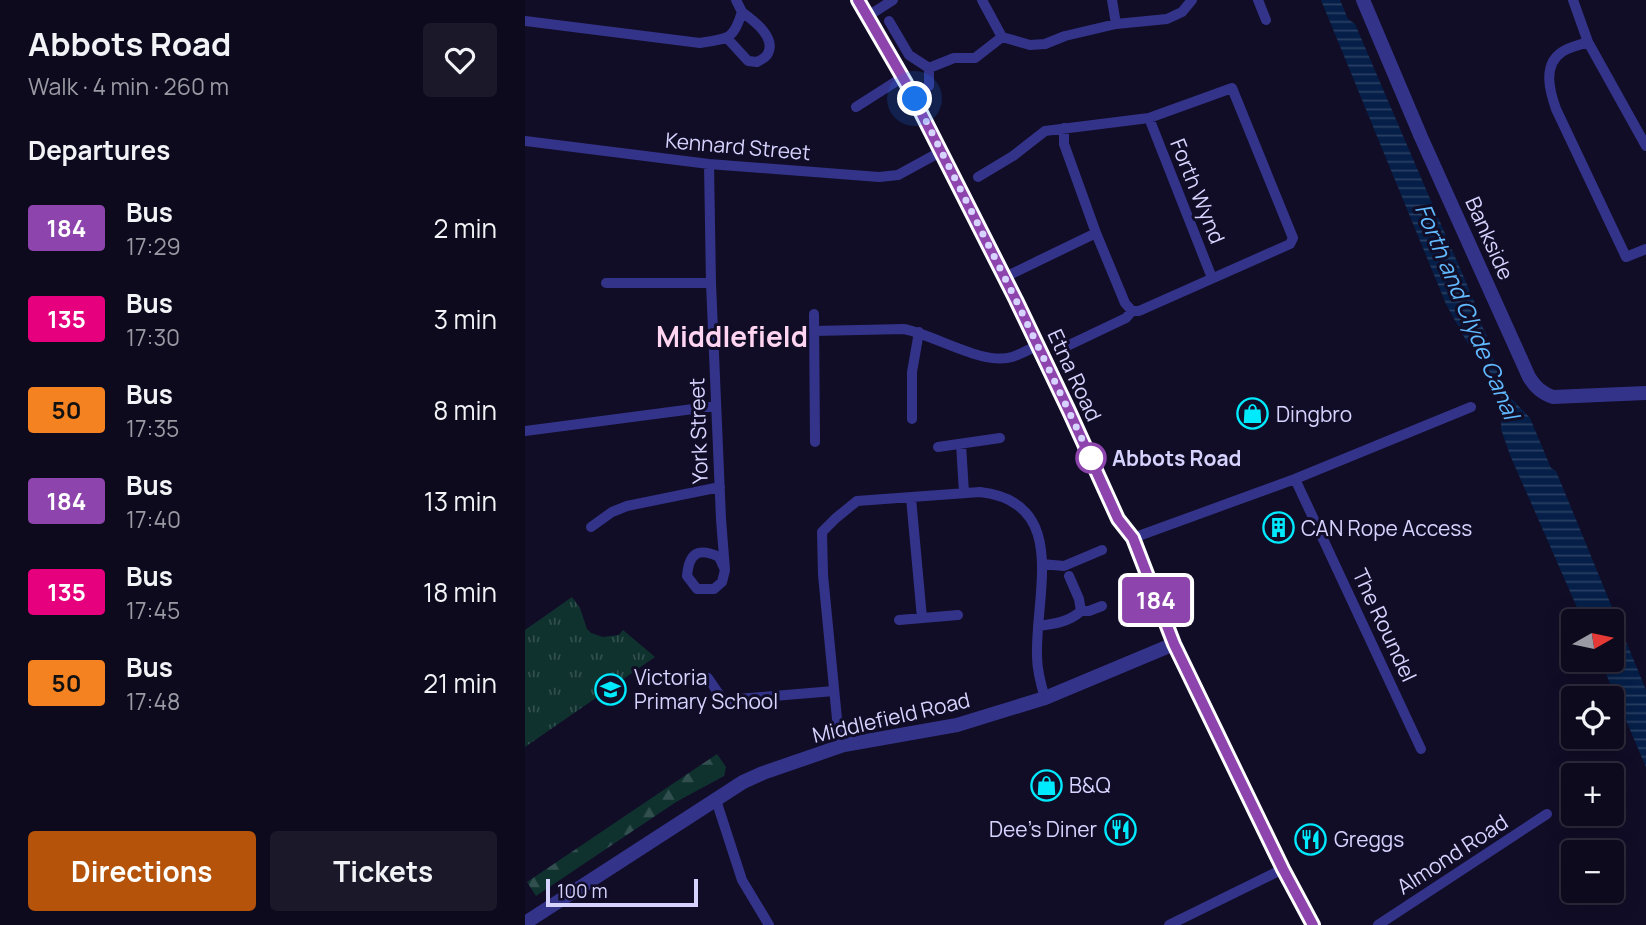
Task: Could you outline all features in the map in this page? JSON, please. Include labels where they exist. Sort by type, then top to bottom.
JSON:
[{"type":"street","points":[[727,38],[748,61],[757,62],[767,55],[770,44],[762,27],[742,12],[736,0]]},
{"type":"street","name":"Etna Road","points":[[858,0],[903,77],[1005,277],[1118,519],[1133,538],[1174,644],[1313,925]]},
{"type":"street","points":[[868,16],[893,0]]},
{"type":"street","points":[[982,0],[1002,37],[1030,46],[1116,24],[1167,19],[1182,12],[1192,0]]},
{"type":"street","points":[[1112,0],[1116,24]]},
{"type":"street","points":[[1258,0],[1266,20]]},
{"type":"street","name":"Bankside","points":[[1363,0],[1427,150],[1535,387],[1543,394],[1553,397],[1646,393]]},
{"type":"street","points":[[1573,0],[1588,41],[1646,146]]},
{"type":"street","points":[[525,21],[700,43],[727,38],[737,29],[742,12]]},
{"type":"street","points":[[889,20],[909,55],[929,68]]},
{"type":"street","points":[[929,68],[954,58],[975,58],[1002,37]]},
{"type":"street","points":[[1588,41],[1561,52],[1554,60],[1549,72],[1549,89],[1626,257],[1646,249]]},
{"type":"street","points":[[929,68],[929,86]]},
{"type":"street","points":[[856,107],[903,77]]},
{"type":"street","name":"Forth Wynd","points":[[1065,347],[1126,318],[1132,311],[1139,311],[1290,244],[1293,237],[1232,88],[1149,118],[1212,278]]},
{"type":"street","points":[[978,177],[1013,156],[1045,131],[1149,118]]},
{"type":"street","points":[[1064,128],[1064,144],[1096,233],[1125,303],[1132,311]]},
{"type":"street","name":"Kennard Street","points":[[525,141],[709,164],[879,177],[898,175],[942,151]]},
{"type":"street","name":"York Street","points":[[709,164],[711,283],[725,570]]},
{"type":"street","points":[[1005,277],[1096,233]]},
{"type":"street","points":[[605,283],[711,283]]},
{"type":"street","points":[[814,314],[814,442]]},
{"type":"street","points":[[814,331],[904,328],[986,358],[1011,357],[1038,345]]},
{"type":"street","points":[[912,419],[912,372],[919,332]]},
{"type":"street","points":[[525,431],[716,406]]},
{"type":"street","points":[[1133,538],[1295,479],[1471,407]]},
{"type":"street","points":[[938,447],[1000,438]]},
{"type":"street","points":[[961,444],[964,493]]},
{"type":"street","name":"The Roundel","points":[[1295,479],[1421,748]]},
{"type":"street","points":[[591,527],[612,512],[627,506],[720,487]]},
{"type":"street","points":[[844,746],[834,691],[823,575],[823,532],[836,517],[857,501],[964,493],[995,494],[1021,507],[1031,519],[1041,543],[1037,657],[1045,698]]},
{"type":"street","points":[[911,498],[922,618]]},
{"type":"street","points":[[1042,564],[1064,566],[1102,550]]},
{"type":"street","points":[[1069,576],[1081,611]]},
{"type":"street","points":[[1038,626],[1074,618],[1081,611],[1102,606]]},
{"type":"street","points":[[899,620],[958,615]]},
{"type":"street","name":"Middlefield Road","points":[[525,923],[743,782],[844,746],[957,725],[1045,698],[1174,644]]},
{"type":"street","points":[[708,678],[725,703],[738,699],[834,691]]},
{"type":"street","points":[[716,800],[742,880],[769,925]]},
{"type":"street","name":"Almond Road","points":[[1378,925],[1547,814]]},
{"type":"street","points":[[1169,925],[1283,869]]},
{"type":"green space","points":[[572,597],[591,633],[603,637],[619,635],[623,630],[655,657],[525,747],[525,630]]},
{"type":"green space","points":[[717,754],[726,767],[724,776],[676,802],[536,896],[527,882]]},
{"type":"water","name":"Forth and Clyde Canal","points":[[1321,0],[1340,0],[1348,19],[1355,24],[1474,301],[1475,312],[1487,336],[1484,338],[1510,397],[1530,418],[1551,468],[1556,471],[1613,609],[1578,609],[1510,455],[1501,429],[1502,400],[1476,342],[1468,344],[1446,304]]},
{"type":"water","points":[[1624,636],[1646,690],[1646,767],[1624,716],[1624,686],[1611,686],[1605,672],[1624,672]]},
{"type":"bus line","name":"184","points":[[858,0],[942,151],[1016,300],[1118,519],[1133,538],[1174,644],[1313,925]]},
{"type":"place","name":"Dingbro","points":[[1253,414]]},
{"type":"place","name":"Abbots Road","points":[[1091,458]]},
{"type":"place","name":"CAN Rope Access","points":[[1278,528]]},
{"type":"place","name":"Victoria Primary School","points":[[611,689]]},
{"type":"place","name":"B&Q","points":[[1046,785]]},
{"type":"place","name":"Dee's Diner","points":[[1120,829]]},
{"type":"place","name":"Greggs","points":[[1311,839]]},
{"type":"district","name":"Middlefield","points":[[732,336]]},
{"type":"route","points":[[915,99],[1016,300],[1091,458]]}]
